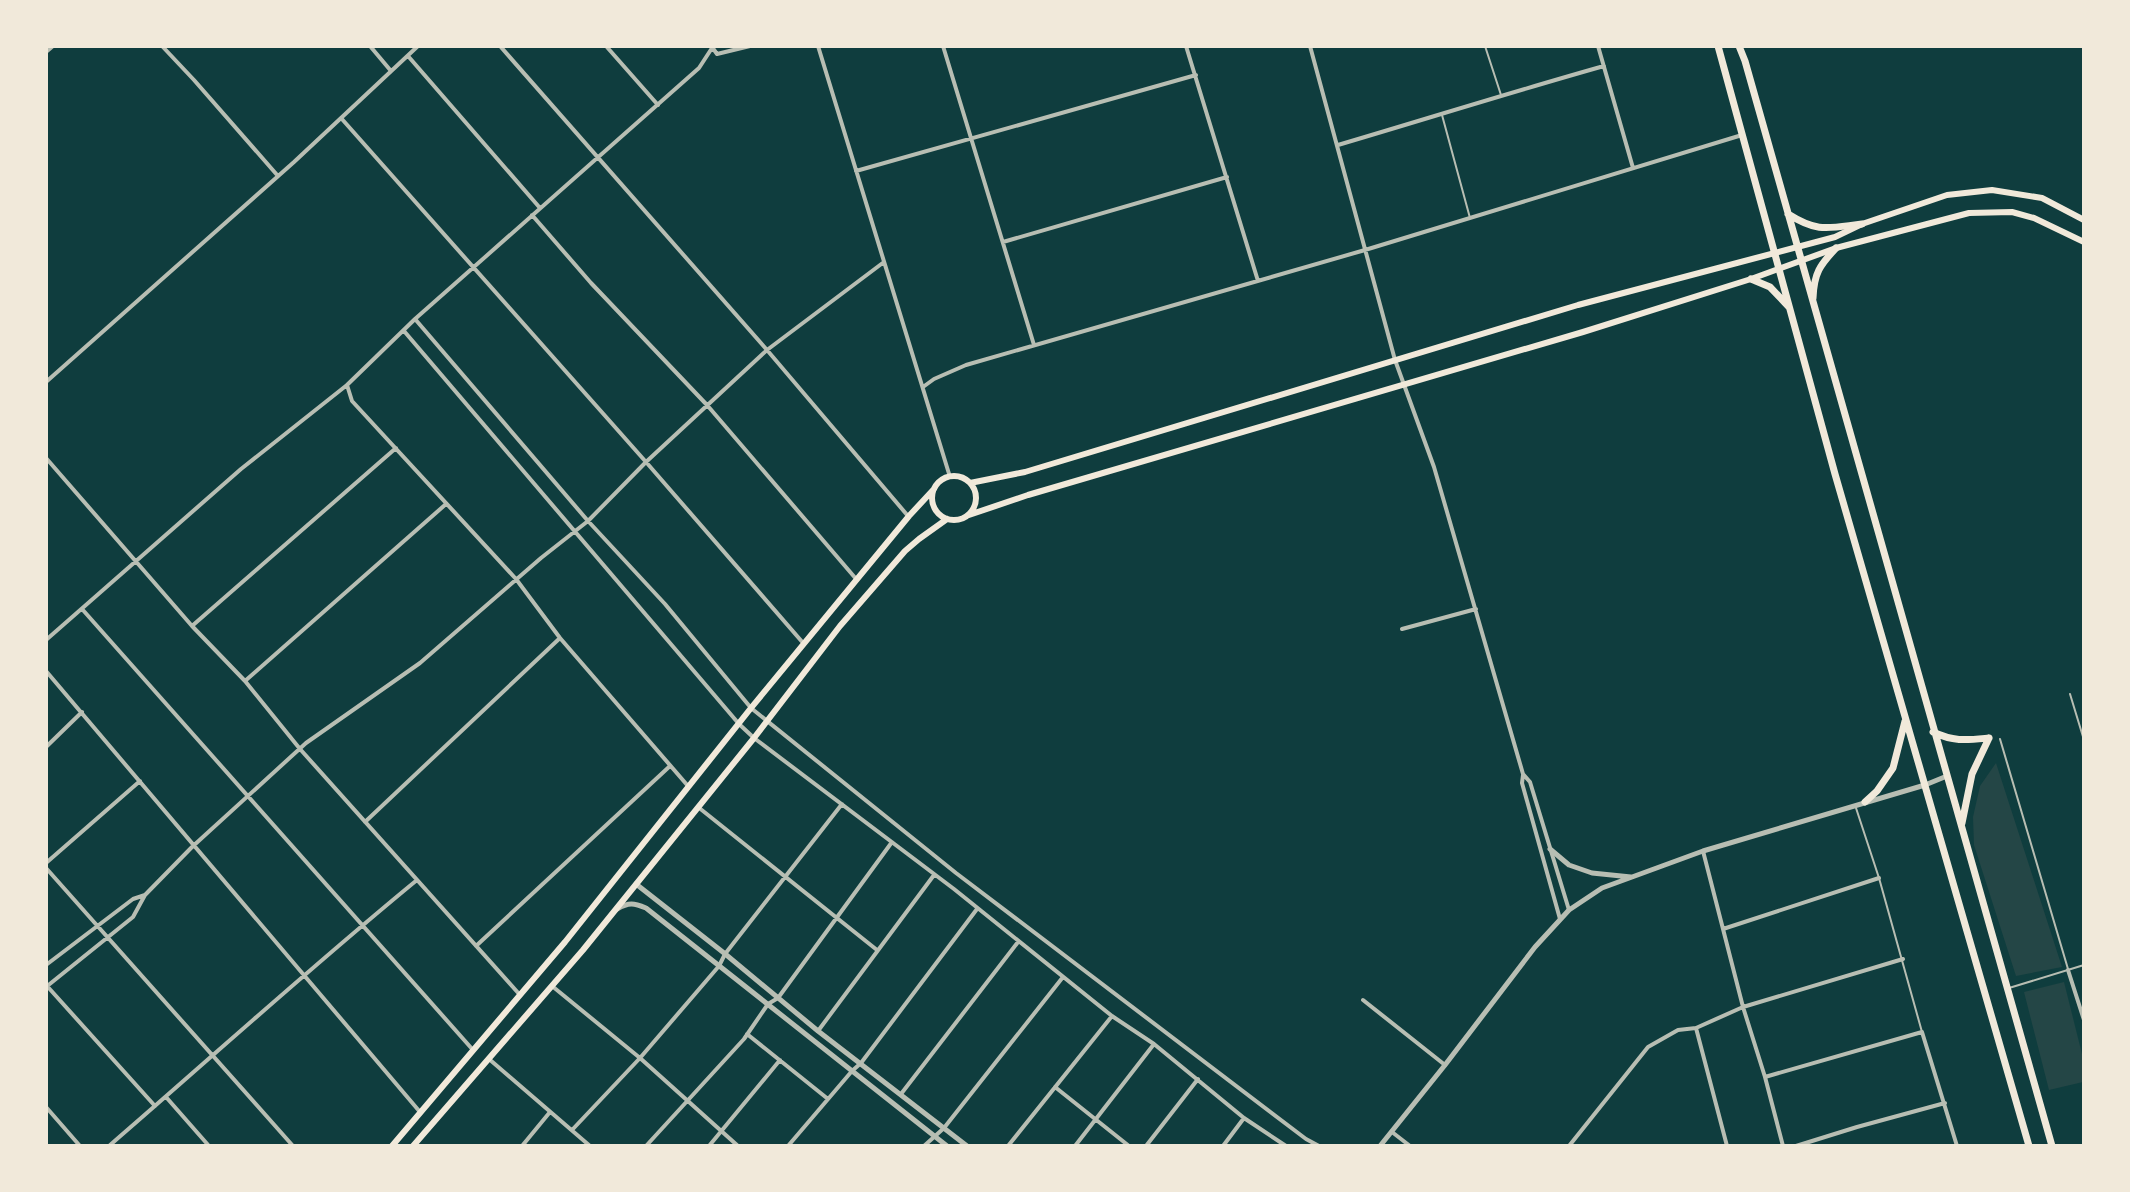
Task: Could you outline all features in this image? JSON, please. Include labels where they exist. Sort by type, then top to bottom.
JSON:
[{"type":"main road","points":[[1718,46],[1835,474],[2029,1146]]},
{"type":"main road","points":[[1739,46],[2009,988],[2052,1146]]},
{"type":"main road","points":[[970,483],[1025,472],[1578,305],[1835,237],[1862,224],[1947,195],[1992,190],[2043,198],[2084,220]]},
{"type":"main road","points":[[934,489],[933,503],[936,510],[947,519],[955,520],[1028,495],[1583,332],[1751,279],[1836,248],[1969,213],[2012,212],[2034,218],[2084,242]]},
{"type":"main road","points":[[1787,214],[1806,226],[1822,228],[1862,224]]},
{"type":"main road","points":[[1812,306],[1813,282],[1826,259],[1836,248]]},
{"type":"main road","points":[[1751,279],[1770,287],[1790,308]]},
{"type":"main road","points":[[392,1146],[565,942],[751,708],[938,483],[957,476],[970,483],[974,488],[976,502],[969,515]]},
{"type":"main road","points":[[413,1146],[552,986],[636,884],[754,738],[840,626],[905,551],[947,519]]},
{"type":"main road","points":[[1865,802],[1877,791],[1893,768],[1906,719]]},
{"type":"main road","points":[[1934,732],[1948,739],[1989,738],[1972,774],[1961,824]]},
{"type":"street","points":[[46,52],[53,46]]},
{"type":"street","points":[[162,46],[278,176]]},
{"type":"street","points":[[370,46],[391,71]]},
{"type":"street","points":[[46,382],[278,176],[418,46]]},
{"type":"street","points":[[501,46],[909,516]]},
{"type":"street","points":[[606,46],[658,105]]},
{"type":"street","points":[[46,640],[241,469],[347,385],[415,320],[699,68],[712,47],[717,54],[750,46]]},
{"type":"street","points":[[818,46],[950,477]]},
{"type":"street","points":[[943,46],[1034,345]]},
{"type":"street","points":[[1186,46],[1258,281]]},
{"type":"street","points":[[1310,46],[1395,360],[1434,467],[1476,609],[1523,774],[1522,783],[1560,919]]},
{"type":"street","points":[[1598,46],[1633,168]]},
{"type":"street","points":[[408,56],[540,208]]},
{"type":"street","points":[[1338,145],[1442,115],[1500,95],[1604,66]]},
{"type":"street","points":[[856,171],[1196,75]]},
{"type":"street","points":[[340,118],[805,644]]},
{"type":"street","points":[[923,387],[934,379],[966,365],[1365,250],[1742,135]]},
{"type":"street","points":[[1003,242],[1227,177]]},
{"type":"street","points":[[532,215],[591,283],[707,405],[858,581]]},
{"type":"street","points":[[155,1106],[47,986],[133,917],[145,895],[194,845],[300,749],[420,663],[516,579],[588,521],[646,462],[767,350],[884,262]]},
{"type":"street","points":[[415,320],[588,521],[665,604],[751,708],[956,873],[1298,1133],[1319,1146]]},
{"type":"street","points":[[404,331],[739,724],[754,738],[892,842],[1112,1016],[1154,1044],[1244,1118],[1286,1146]]},
{"type":"street","points":[[347,385],[352,401],[516,579],[560,638],[689,787]]},
{"type":"street","points":[[192,626],[396,448]]},
{"type":"street","points":[[46,458],[192,626],[245,681],[300,749],[521,995]]},
{"type":"street","points":[[245,681],[446,504]]},
{"type":"street","points":[[82,609],[473,1051]]},
{"type":"street","points":[[1402,629],[1476,609]]},
{"type":"street","points":[[365,822],[560,638]]},
{"type":"street","points":[[46,671],[420,1113]]},
{"type":"street","points":[[46,747],[82,712]]},
{"type":"street","points":[[476,946],[670,766]]},
{"type":"street","points":[[1523,774],[1530,782],[1569,910]]},
{"type":"street","points":[[1382,1144],[1535,947],[1569,910],[1602,888],[1703,851],[1925,785],[1947,776]]},
{"type":"street","points":[[46,863],[140,781]]},
{"type":"street","points":[[572,1130],[640,1058],[719,966],[725,954],[842,804]]},
{"type":"street","points":[[698,807],[877,950]]},
{"type":"street","points":[[646,1146],[747,1034],[768,1005],[778,998],[892,842]]},
{"type":"street","points":[[1550,849],[1569,865],[1592,873],[1632,877]]},
{"type":"street","points":[[1703,851],[1743,1007],[1783,1146]]},
{"type":"street","points":[[46,868],[293,1146]]},
{"type":"street","points":[[818,1031],[934,875]]},
{"type":"street","points":[[1724,929],[1879,878]]},
{"type":"street","points":[[109,1146],[362,925],[417,880]]},
{"type":"street","points":[[636,884],[818,1031],[967,1146]]},
{"type":"street","points":[[46,965],[133,899],[145,895]]},
{"type":"street","points":[[615,909],[626,903],[634,903],[646,909],[947,1146]]},
{"type":"street","points":[[788,1146],[861,1063],[977,909]]},
{"type":"street","points":[[901,1094],[1018,942]]},
{"type":"street","points":[[1569,1146],[1648,1047],[1678,1030],[1696,1028],[1743,1007],[1903,959]]},
{"type":"street","points":[[2068,970],[2084,1020]]},
{"type":"street","points":[[924,1146],[944,1128],[1063,976]]},
{"type":"street","points":[[552,986],[640,1058],[738,1146]]},
{"type":"street","points":[[1363,1000],[1445,1065]]},
{"type":"street","points":[[1008,1146],[1112,1016]]},
{"type":"street","points":[[1696,1028],[1727,1146]]},
{"type":"street","points":[[1765,1077],[1922,1032],[1957,1146]]},
{"type":"street","points":[[747,1034],[828,1099]]},
{"type":"street","points":[[1075,1146],[1154,1044]]},
{"type":"street","points":[[489,1059],[590,1146]]},
{"type":"street","points":[[709,1146],[780,1060]]},
{"type":"street","points":[[1146,1146],[1197,1080]]},
{"type":"street","points":[[1055,1087],[1130,1146]]},
{"type":"street","points":[[166,1097],[209,1146]]},
{"type":"street","points":[[1796,1146],[1945,1103]]},
{"type":"street","points":[[46,1107],[80,1146]]},
{"type":"street","points":[[522,1146],[550,1112]]},
{"type":"street","points":[[1223,1146],[1244,1118]]},
{"type":"street","points":[[1391,1131],[1410,1146]]},
{"type":"lane","points":[[1485,46],[1500,95]]},
{"type":"lane","points":[[1442,115],[1470,218]]},
{"type":"lane","points":[[2070,694],[2084,740]]},
{"type":"lane","points":[[2000,739],[2068,970]]},
{"type":"lane","points":[[1855,805],[1903,959],[1922,1032]]},
{"type":"lane","points":[[2009,988],[2084,965]]},
{"type":"shaded area","points":[[1996,763],[2062,967],[2016,976],[1974,845],[1973,817],[1980,786]]},
{"type":"shaded area","points":[[2064,982],[2083,1058],[2083,1082],[2049,1090],[2024,992]]}]
